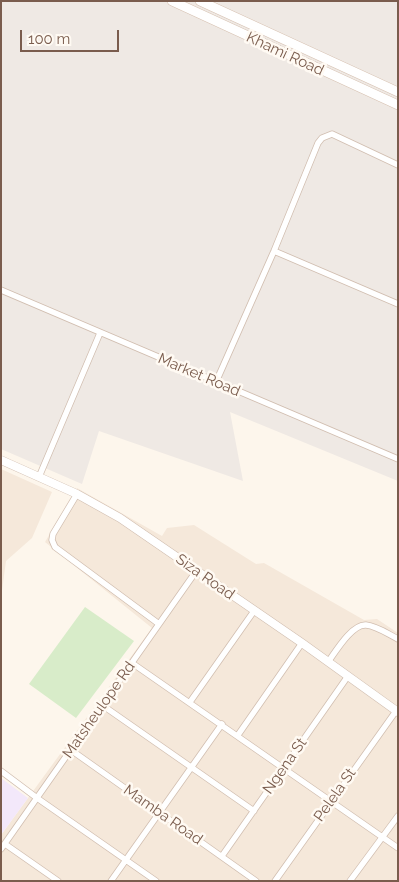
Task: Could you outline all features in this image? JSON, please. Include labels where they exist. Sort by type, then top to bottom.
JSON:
[{"type":"main road","name":"Khami Road","points":[[172,1],[398,105]]},
{"type":"main road","name":"Khami Road","points":[[200,1],[398,92]]},
{"type":"street","points":[[216,382],[274,251],[318,143],[322,138],[332,134],[398,165]]},
{"type":"street","points":[[274,251],[398,304]]},
{"type":"street","name":"Market Road","points":[[1,290],[398,458]]},
{"type":"street","points":[[39,476],[100,333]]},
{"type":"street","name":"Siza Road","points":[[1,460],[77,494],[120,518],[397,711]]},
{"type":"street","points":[[77,494],[53,534],[52,540],[55,547],[159,624]]},
{"type":"street","name":"Matsheulope Rd","points":[[3,846],[197,570]]},
{"type":"street","points":[[190,702],[254,611]]},
{"type":"street","points":[[328,662],[353,629],[360,625],[372,627],[398,639]]},
{"type":"street","points":[[238,735],[302,644]]},
{"type":"street","points":[[132,662],[398,848]]},
{"type":"street","name":"Ngena St","points":[[222,856],[348,676]]},
{"type":"street","points":[[102,705],[254,811]]},
{"type":"street","name":"Pelela St","points":[[275,881],[397,711]]},
{"type":"street","points":[[111,881],[222,724]]},
{"type":"street","name":"Mamba Road","points":[[71,750],[222,856],[248,879],[256,881]]},
{"type":"street","points":[[1,771],[156,881]]},
{"type":"street","points":[[350,881],[398,816]]},
{"type":"street","points":[[3,846],[58,881]]},
{"type":"shaded area","points":[[1,1],[398,1],[398,481],[230,412],[243,481],[99,431],[82,484],[1,449]]},
{"type":"shaded area","points":[[1,469],[52,492],[32,538],[6,561],[1,598]]},
{"type":"shaded area","points":[[77,488],[162,536],[167,528],[194,525],[256,564],[264,563],[364,620],[377,619],[398,633],[398,881],[1,881],[1,835],[152,628],[45,542]]},
{"type":"shaded area","points":[[1,778],[28,798],[1,835]]},
{"type":"green space","points":[[85,607],[134,641],[76,718],[29,684]]}]
